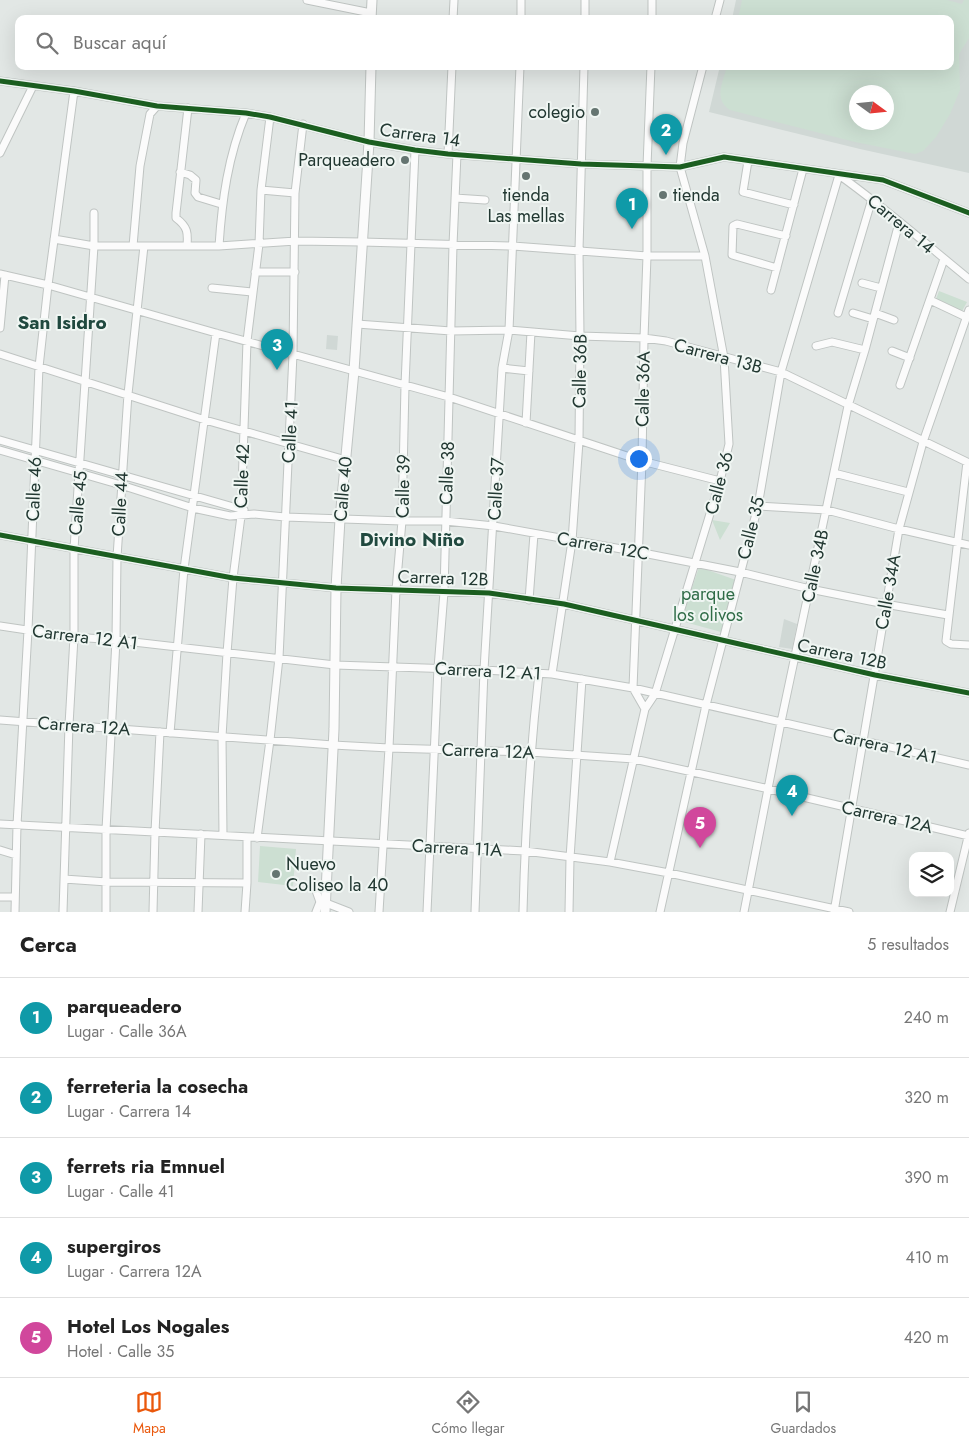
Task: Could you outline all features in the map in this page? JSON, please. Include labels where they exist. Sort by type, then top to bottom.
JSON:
[{"type":"street","points":[[306,0],[367,15]]},
{"type":"street","points":[[371,15],[372,0]]},
{"type":"street","points":[[453,15],[454,0]]},
{"type":"street","points":[[521,0],[521,15]]},
{"type":"street","points":[[585,0],[585,15]]},
{"type":"street","points":[[652,0],[652,15]]},
{"type":"street","points":[[716,15],[720,0]]},
{"type":"street","name":"Calle 40","points":[[325,908],[333,745],[336,588],[340,519],[354,371],[369,142],[371,70]]},
{"type":"street","points":[[448,154],[452,70]]},
{"type":"street","name":"Calle 37","points":[[475,912],[479,850],[484,670],[502,368],[509,330],[520,70]]},
{"type":"street","name":"Calle 36B","points":[[552,674],[572,541],[579,441],[579,250],[584,70]]},
{"type":"street","name":"Calle 36A","points":[[632,688],[642,461],[647,256],[647,166],[652,70]]},
{"type":"street","name":"Calle 36","points":[[610,862],[645,709],[655,694],[720,481],[729,444],[724,358],[705,256],[680,167],[683,144],[702,70]]},
{"type":"street","name":"Carrera 14","points":[[0,81],[74,91],[157,106],[270,116],[369,142],[448,154],[581,164],[680,167],[724,157],[839,174],[969,279]]},
{"type":"street","points":[[0,150],[33,86]]},
{"type":"street","name":"Calle 46","points":[[15,912],[17,825],[28,630],[38,366],[74,91]]},
{"type":"street","points":[[146,104],[150,114]]},
{"type":"street","points":[[133,246],[140,166],[150,114],[157,106]]},
{"type":"street","points":[[187,246],[188,233],[185,225],[176,218],[176,213],[188,108]]},
{"type":"street","points":[[219,246],[222,204],[236,138],[246,113]]},
{"type":"street","name":"Calle 42","points":[[223,835],[222,737],[226,653],[241,516],[248,342],[252,292],[259,244],[261,190],[270,116]]},
{"type":"street","name":"Calle 41","points":[[257,838],[279,658],[290,443],[296,241],[295,193],[304,124]]},
{"type":"street","name":"Calle 39","points":[[379,912],[396,590],[402,521],[405,385],[415,150]]},
{"type":"street","name":"Calle 38","points":[[427,912],[436,748],[438,668],[444,592],[457,154]]},
{"type":"street","points":[[748,161],[743,192],[794,205]]},
{"type":"street","points":[[771,290],[802,170]]},
{"type":"street","points":[[180,172],[190,175],[196,180],[195,193],[198,197],[222,204]]},
{"type":"street","points":[[839,174],[883,180],[969,213]]},
{"type":"street","name":"Calle 35","points":[[660,912],[706,705],[758,506],[781,372],[839,174]]},
{"type":"street","points":[[261,190],[295,193]]},
{"type":"street","points":[[455,198],[485,200]]},
{"type":"street","points":[[838,312],[872,199]]},
{"type":"street","name":"Calle 45","points":[[63,912],[74,637],[74,549],[94,246],[94,213]]},
{"type":"street","name":"Calle 34B","points":[[744,912],[781,722],[848,406],[899,223]]},
{"type":"street","points":[[777,268],[732,255],[733,226],[736,224],[786,236]]},
{"type":"street","points":[[54,239],[94,246],[219,246],[296,241],[362,242],[513,246],[647,256],[705,256]]},
{"type":"street","name":"Calle 44","points":[[106,912],[106,830],[116,640],[117,557],[128,394],[144,246]]},
{"type":"street","points":[[900,385],[944,259]]},
{"type":"street","points":[[255,272],[295,272]]},
{"type":"street","points":[[0,328],[3,275],[48,285],[449,397],[642,461],[720,481]]},
{"type":"street","points":[[862,283],[881,288]]},
{"type":"street","points":[[212,288],[252,292]]},
{"type":"street","points":[[930,300],[968,314]]},
{"type":"street","points":[[853,313],[894,320]]},
{"type":"street","name":"Calle 34A","points":[[835,910],[899,529],[923,442],[968,314]]},
{"type":"street","name":"Carrera 13B","points":[[357,324],[451,331],[509,330],[580,336],[644,338],[666,342],[781,372],[848,406],[968,462]]},
{"type":"street","points":[[526,422],[531,332]]},
{"type":"street","points":[[170,733],[184,569],[216,333]]},
{"type":"street","points":[[816,346],[832,342],[865,350]]},
{"type":"street","points":[[892,351],[910,358]]},
{"type":"street","points":[[0,354],[244,432],[290,443],[346,460]]},
{"type":"street","points":[[502,368],[529,371]]},
{"type":"street","name":"Carrera 12C","points":[[0,440],[240,508],[254,514]]},
{"type":"street","name":"Carrera 12C","points":[[0,450],[193,508],[230,516],[254,514],[285,517],[402,521],[446,520],[494,526],[638,552],[740,572],[810,589],[948,615]]},
{"type":"street","points":[[968,462],[946,642],[969,645]]},
{"type":"street","points":[[834,473],[908,492]]},
{"type":"street","points":[[758,506],[827,510],[969,545]]},
{"type":"street","points":[[529,600],[534,534]]},
{"type":"street","name":"Carrera 12B","points":[[0,535],[233,578],[336,588],[489,593],[564,604],[875,676],[969,693]]},
{"type":"street","name":"Carrera 12 A1","points":[[0,626],[74,637],[335,665],[552,674],[632,688],[969,765]]},
{"type":"street","points":[[524,912],[530,752],[538,673]]},
{"type":"street","points":[[569,912],[570,858],[582,679]]},
{"type":"street","points":[[632,688],[645,709]]},
{"type":"street","name":"Carrera 12A","points":[[0,720],[333,745],[530,752],[634,759],[969,835]]},
{"type":"street","points":[[153,912],[160,732]]},
{"type":"street","name":"Carrera 11A","points":[[0,824],[525,852],[610,862],[748,889],[849,912]]},
{"type":"street","points":[[198,912],[202,834]]},
{"type":"street","points":[[950,912],[969,835]]},
{"type":"street","points":[[245,912],[248,837]]},
{"type":"street","points":[[0,850],[16,855]]},
{"type":"street","points":[[64,879],[106,882],[247,883]]},
{"type":"street","points":[[314,885],[320,902],[316,912]]},
{"type":"street","points":[[0,897],[15,897]]},
{"type":"street","points":[[325,908],[349,912]]},
{"type":"shaded area","points":[[736,0],[969,0],[969,173],[860,149],[709,112],[719,70],[954,70],[954,15],[733,15]]},
{"type":"shaded area","points":[[327,335],[338,336],[337,350],[326,349]]},
{"type":"shaded area","points":[[784,619],[797,624],[792,649],[779,647]]},
{"type":"green space","points":[[742,0],[947,0],[962,4],[964,0],[969,0],[969,38],[959,54],[960,90],[950,114],[936,137],[923,151],[915,154],[855,142],[730,110],[722,101],[721,90],[726,70],[954,70],[954,15],[739,15]]},
{"type":"green space","points":[[939,291],[967,302],[961,313],[935,302]]},
{"type":"green space","points":[[712,520],[730,523],[720,540]]},
{"type":"green space","name":"parque los olivos","points":[[699,567],[736,580],[721,632],[681,621]]},
{"type":"green space","name":"Nuevo Coliseo la 40","points":[[260,846],[296,849],[293,886],[258,882]]},
{"type":"cycle path","points":[[0,81],[74,91],[157,106],[246,113],[270,117],[369,142],[448,154],[581,164],[680,167],[724,157],[883,180],[969,213]]},
{"type":"cycle path","points":[[0,535],[233,578],[336,588],[489,593],[564,604],[875,675],[969,693]]},
{"type":"place","name":"colegio","points":[[595,112]]},
{"type":"place","name":"ferreteria la cosecha","points":[[666,155]]},
{"type":"place","name":"Parqueadero","points":[[405,160]]},
{"type":"place","name":"tienda Las mellas","points":[[526,176]]},
{"type":"place","name":"tienda","points":[[663,195]]},
{"type":"place","name":"parqueadero","points":[[632,229]]},
{"type":"place","name":"ferrets ria Emnuel","points":[[277,370]]},
{"type":"place","name":"supergiros","points":[[792,816]]},
{"type":"place","name":"Hotel Los Nogales","points":[[700,848]]},
{"type":"place","name":"Nuevo Coliseo la 40","points":[[276,874]]},
{"type":"district","name":"San Isidro","points":[[62,322]]},
{"type":"district","name":"Divino Niño","points":[[412,539]]}]
